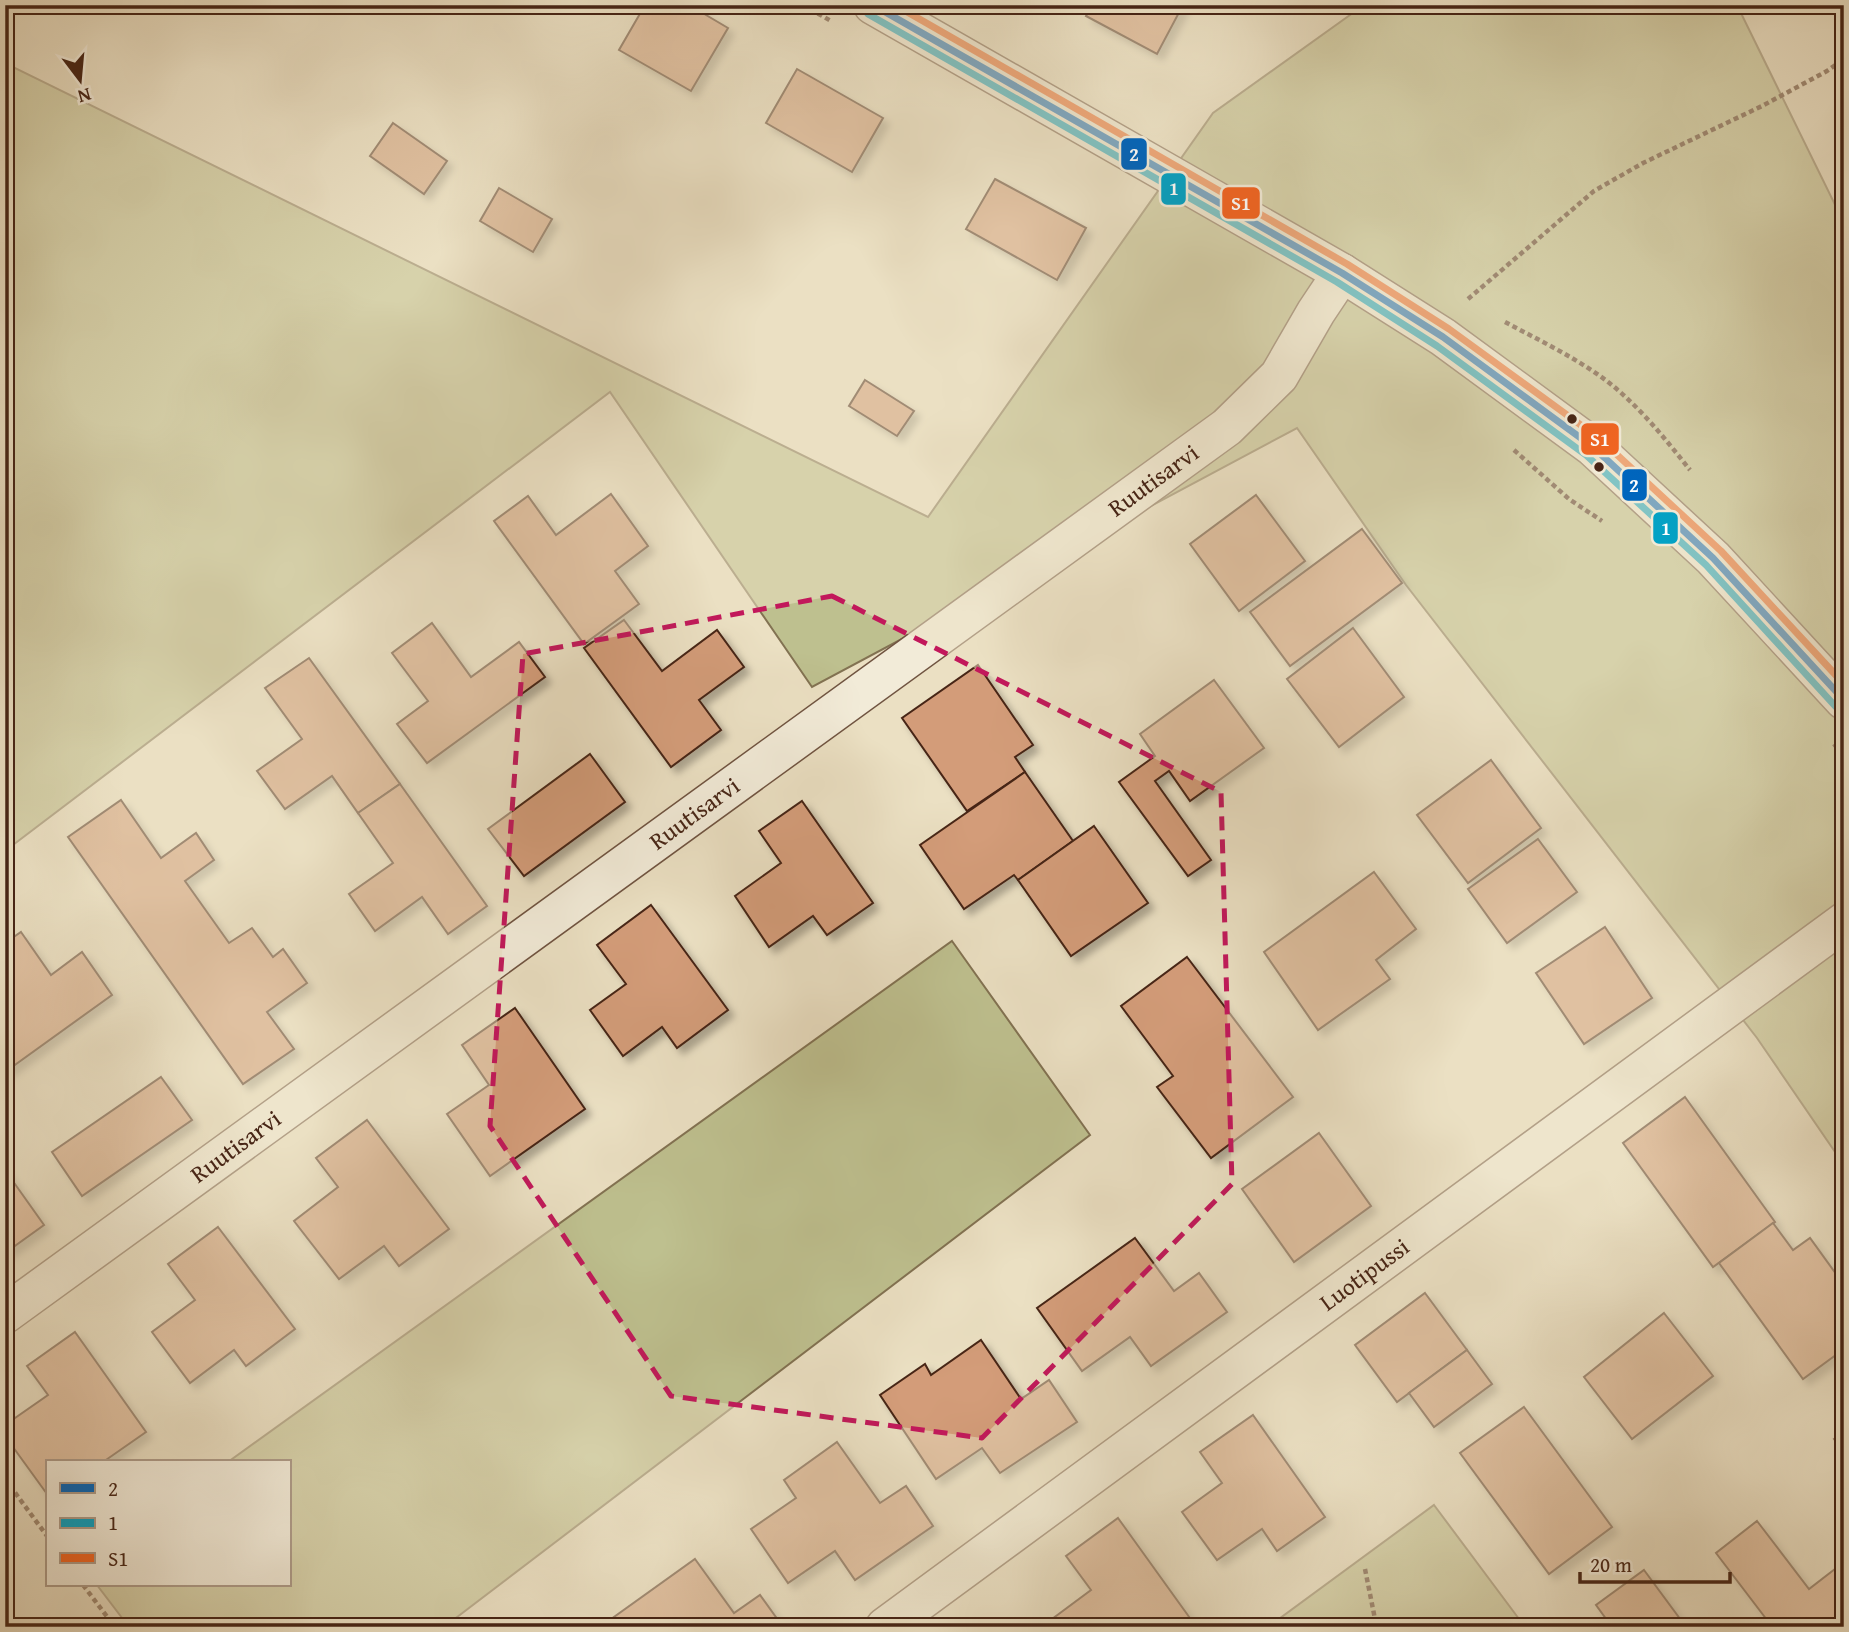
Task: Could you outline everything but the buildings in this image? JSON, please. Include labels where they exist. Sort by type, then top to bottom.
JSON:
[{"type":"street","points":[[873,5],[1342,273],[1443,337],[1593,447],[1713,558],[1844,700]]},
{"type":"street","name":"Ruutisarvi","points":[[5,1314],[1227,427],[1279,376],[1342,273]]},
{"type":"street","name":"Luotipussi","points":[[885,1627],[1844,922]]},
{"type":"path","points":[[1466,302],[1594,191],[1643,163],[1762,106],[1844,59]]},
{"type":"path","points":[[5,1479],[46,1535]]},
{"type":"path","points":[[1364,1569],[1375,1619],[1373,1627]]},
{"type":"path","points":[[84,1586],[115,1627]]},
{"type":"highlighted area","points":[[832,596],[1221,792],[1232,1184],[982,1438],[671,1396],[490,1126],[523,654]]},
{"type":"green space","points":[[1364,5],[1737,5],[1844,223],[1844,1165],[1757,1038],[1406,585],[1297,428],[812,687],[610,392],[5,851],[5,63],[928,517],[1213,113]]},
{"type":"green space","points":[[952,941],[1090,1135],[444,1627],[129,1627],[98,1586],[290,1586],[290,1460],[231,1460]]},
{"type":"green space","points":[[1434,1505],[1525,1627],[1268,1627]]},
{"type":"transit line","name":"2","points":[[873,5],[1342,273],[1443,337],[1593,447],[1713,558],[1844,700]]},
{"type":"transit line","name":"S1","points":[[895,5],[1347,264],[1449,329],[1600,439],[1721,551],[1844,684]]},
{"type":"transit line","name":"1","points":[[868,14],[1337,282],[1437,346],[1586,455],[1706,565],[1836,707]]}]
